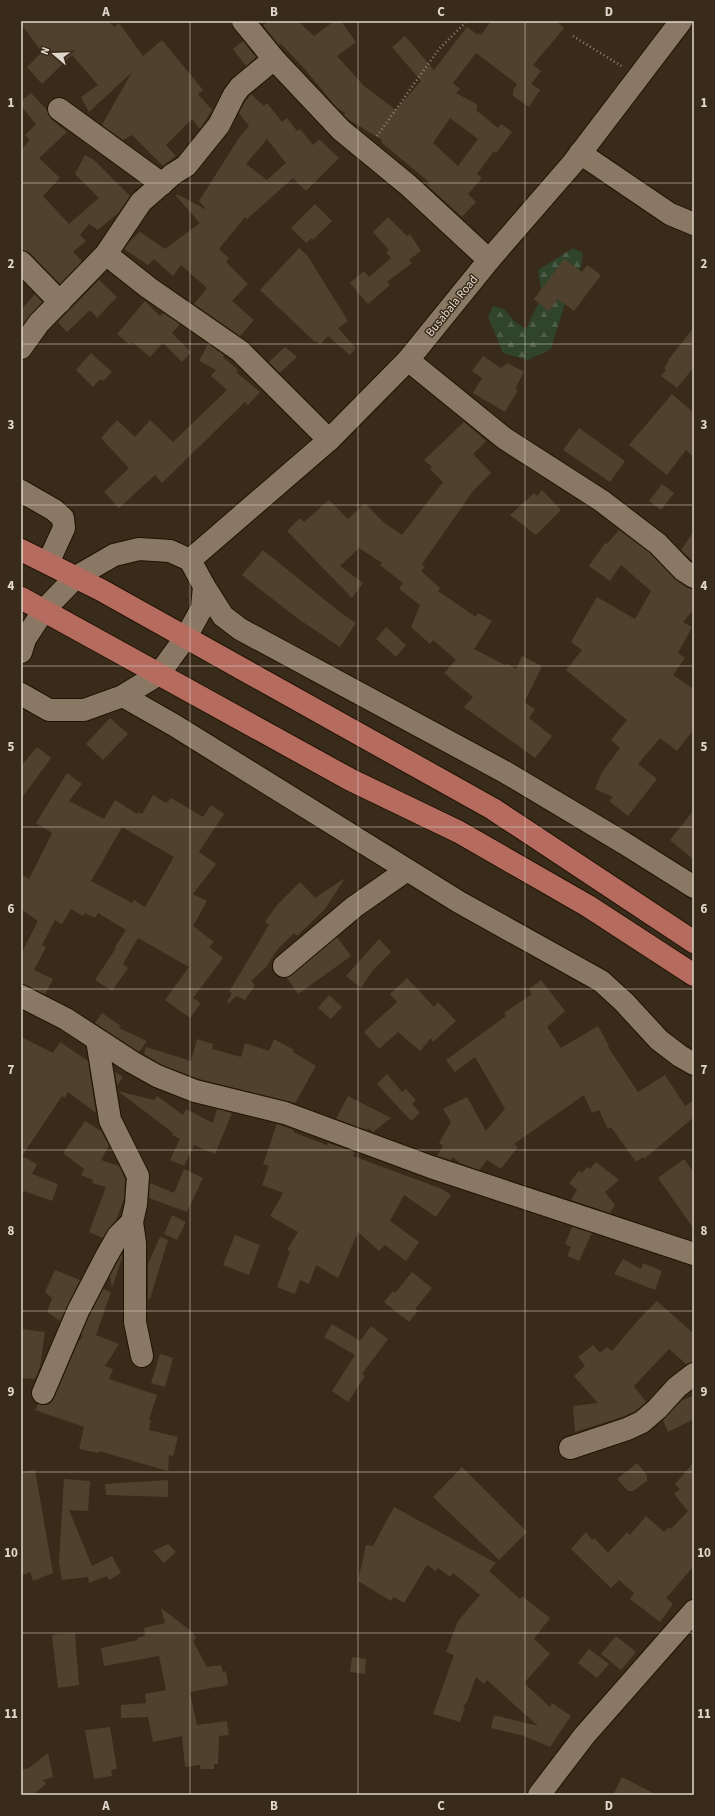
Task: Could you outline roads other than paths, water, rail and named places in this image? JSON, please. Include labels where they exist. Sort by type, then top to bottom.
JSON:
[{"type":"highway","points":[[21,550],[76,577],[492,809],[694,942]]},
{"type":"highway","points":[[21,598],[351,780],[459,832],[588,906],[694,975]]},
{"type":"street","points":[[243,21],[274,59],[341,130],[408,185],[489,260]]},
{"type":"street","name":"Busabala Road","points":[[190,560],[329,440],[408,360],[489,260],[580,153],[681,21]]},
{"type":"street","points":[[21,348],[39,323],[106,254],[141,202],[173,174],[186,166],[212,134],[240,87],[274,59]]},
{"type":"street","points":[[59,109],[162,184]]},
{"type":"street","points":[[580,153],[670,214],[694,224]]},
{"type":"street","points":[[106,254],[149,288],[240,351],[329,440]]},
{"type":"street","points":[[21,262],[60,302]]},
{"type":"street","points":[[408,360],[504,438],[602,501],[658,544],[683,570],[694,577]]},
{"type":"street","points":[[21,491],[54,510],[63,518],[64,528],[48,563]]},
{"type":"street","points":[[21,652],[25,639],[44,610],[76,577],[114,555],[139,549],[170,552],[190,560],[223,616],[240,629],[505,772],[624,843],[694,887]]},
{"type":"street","points":[[21,695],[49,710],[84,710],[123,696],[159,674],[186,638],[202,608],[204,586]]},
{"type":"street","points":[[123,696],[174,725],[459,902],[601,981],[624,1002],[660,1040],[680,1056],[694,1064]]},
{"type":"street","points":[[284,966],[354,907],[408,870]]},
{"type":"street","points":[[21,996],[66,1020],[157,1076],[195,1091],[286,1113],[431,1167],[694,1254]]},
{"type":"street","points":[[97,1040],[110,1120],[138,1176],[136,1204],[132,1222],[135,1243],[135,1322],[142,1356]]},
{"type":"street","points":[[43,1393],[74,1318],[118,1236],[132,1222]]},
{"type":"street","points":[[570,1448],[627,1429],[642,1422],[657,1409],[677,1387],[694,1374]]},
{"type":"street","points":[[539,1795],[584,1736],[694,1611]]}]
